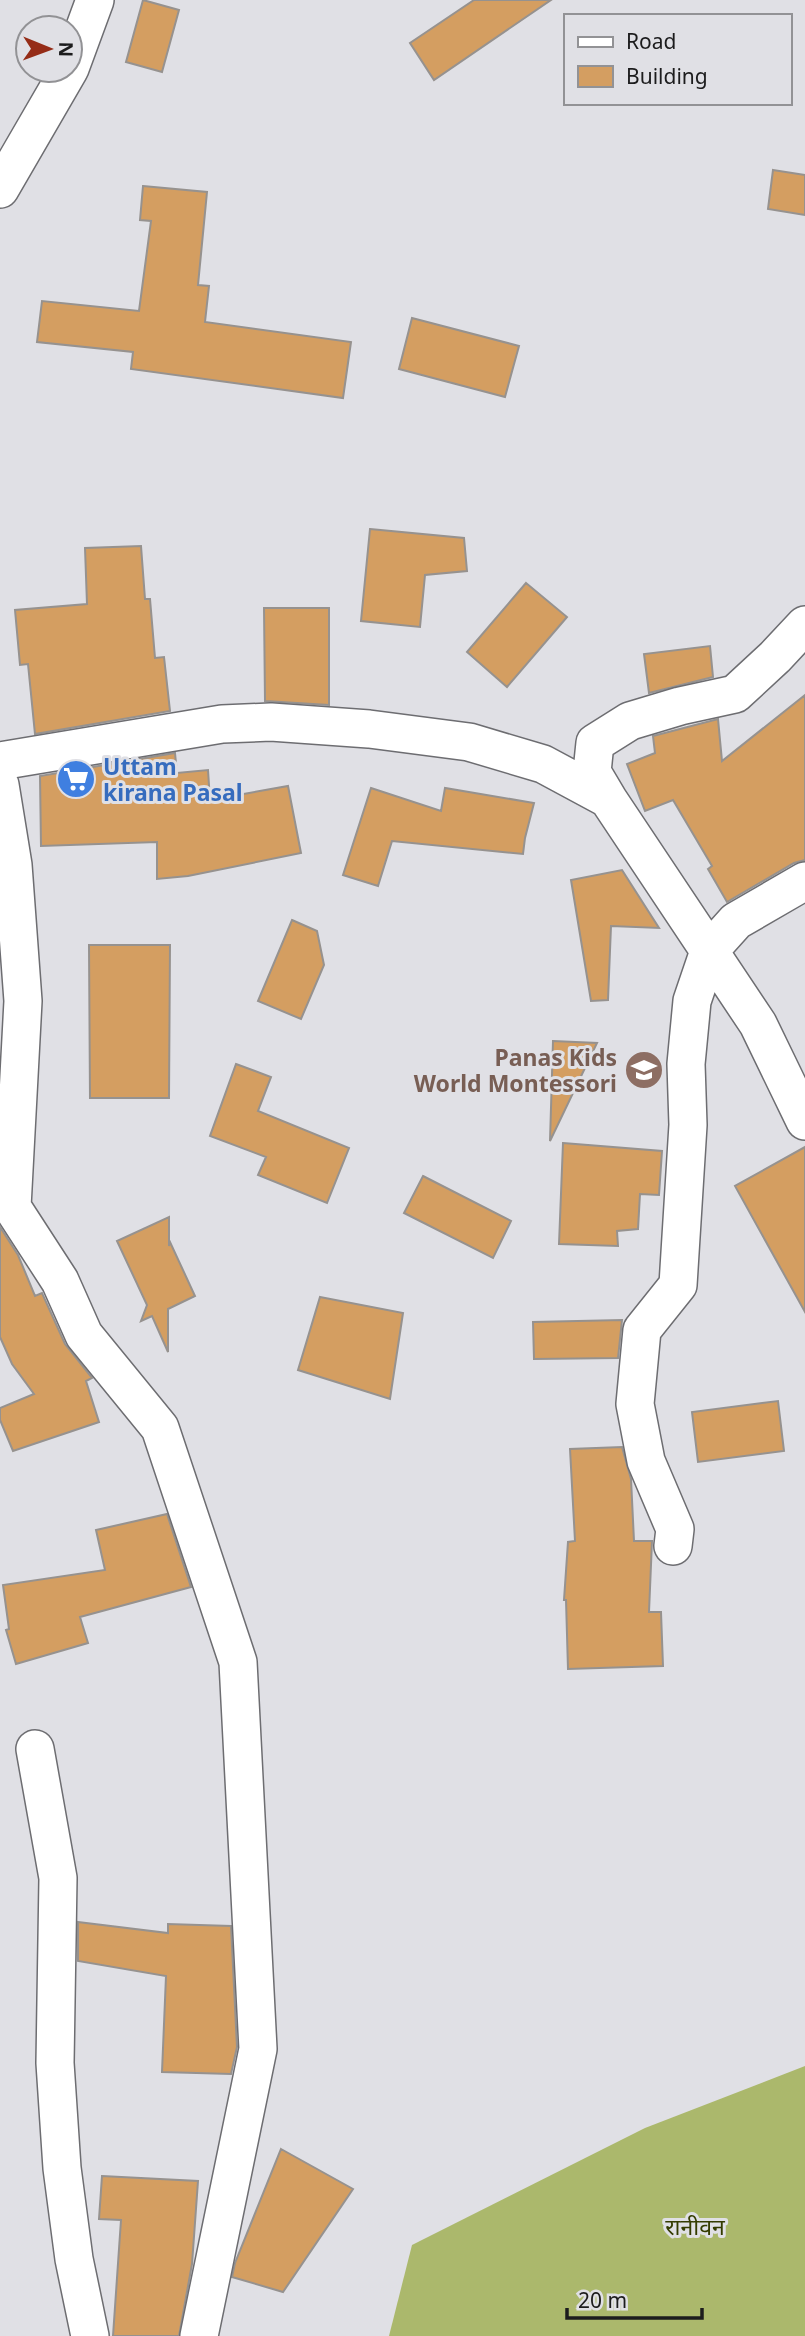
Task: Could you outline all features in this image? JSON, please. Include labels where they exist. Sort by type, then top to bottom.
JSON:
[{"type":"street","points":[[84,30],[95,0]]},
{"type":"street","points":[[0,189],[61,84]]},
{"type":"street","points":[[805,625],[735,694],[630,721],[595,743],[592,772],[758,1024],[805,1121]]},
{"type":"street","points":[[0,761],[222,723],[283,723],[369,729],[469,742],[543,764],[608,799]]},
{"type":"street","points":[[0,785],[13,865],[23,1001],[6,1207],[60,1281],[84,1335],[160,1428],[238,1662],[258,2049],[200,2336]]},
{"type":"street","points":[[673,1546],[675,1530],[646,1461],[635,1404],[642,1330],[678,1285],[688,1125],[686,1064],[692,1001],[709,951],[736,921],[805,881]]},
{"type":"street","points":[[35,1749],[58,1878],[55,2063],[62,2168],[74,2259],[90,2336]]},
{"type":"green space","name":"रानीवन","points":[[805,2066],[805,2336],[389,2336],[412,2245],[645,2128]]},
{"type":"building","points":[[143,0],[179,10],[162,72],[126,62]]},
{"type":"building","points":[[474,0],[551,0],[434,80],[410,43]]},
{"type":"building","points":[[773,170],[805,175],[805,215],[768,209]]},
{"type":"building","points":[[143,186],[207,192],[198,285],[209,286],[205,322],[351,342],[343,398],[131,369],[133,352],[37,342],[42,301],[139,311],[151,221],[140,220]]},
{"type":"building","points":[[412,318],[519,346],[505,397],[399,369]]},
{"type":"building","points":[[370,529],[464,538],[467,571],[425,575],[420,627],[361,621]]},
{"type":"building","points":[[141,546],[145,599],[150,599],[155,658],[164,657],[170,711],[35,734],[28,664],[20,665],[15,610],[87,604],[85,548]]},
{"type":"building","points":[[526,583],[567,617],[507,687],[467,652]]},
{"type":"building","points":[[264,608],[329,608],[329,705],[265,701]]},
{"type":"building","points":[[710,646],[713,677],[649,693],[644,654]]},
{"type":"building","points":[[805,695],[805,860],[794,863],[727,902],[708,869],[712,866],[673,800],[645,811],[627,764],[655,753],[653,736],[718,719],[722,761]]},
{"type":"building","points":[[175,753],[177,773],[208,770],[210,800],[288,786],[301,853],[188,876],[157,879],[157,842],[41,846],[40,776]]},
{"type":"building","points":[[371,788],[441,811],[445,788],[534,803],[523,854],[392,841],[378,886],[343,875]]},
{"type":"building","points":[[622,870],[659,928],[611,926],[608,1000],[591,1001],[571,880]]},
{"type":"building","points":[[292,920],[317,931],[324,965],[301,1019],[258,1001]]},
{"type":"building","points":[[89,945],[170,945],[169,1098],[90,1098]]},
{"type":"building","points":[[553,1041],[597,1043],[550,1141]]},
{"type":"building","points":[[236,1064],[271,1077],[258,1111],[349,1148],[327,1203],[258,1175],[266,1157],[210,1136]]},
{"type":"building","points":[[563,1143],[662,1151],[659,1195],[640,1194],[638,1229],[617,1231],[618,1246],[559,1244]]},
{"type":"building","points":[[805,1147],[805,1312],[735,1186]]},
{"type":"building","points":[[423,1176],[511,1221],[493,1258],[404,1213]]},
{"type":"building","points":[[169,1217],[169,1246],[170,1242],[195,1296],[168,1309],[168,1352],[152,1316],[141,1321],[147,1305],[117,1241]]},
{"type":"building","points":[[0,1227],[18,1255],[35,1296],[42,1293],[65,1344],[92,1378],[86,1381],[99,1422],[13,1451],[0,1420],[0,1408],[34,1394],[12,1364],[0,1337]]},
{"type":"building","points":[[320,1297],[403,1313],[390,1399],[298,1370]]},
{"type":"building","points":[[622,1320],[618,1358],[534,1359],[533,1322]]},
{"type":"building","points":[[778,1401],[784,1451],[698,1462],[692,1412]]},
{"type":"building","points":[[622,1447],[631,1479],[634,1541],[652,1541],[649,1612],[661,1612],[663,1666],[568,1669],[564,1600],[568,1542],[575,1541],[570,1449]]},
{"type":"building","points":[[167,1514],[191,1587],[80,1617],[88,1643],[16,1664],[6,1630],[9,1629],[3,1585],[105,1570],[96,1530]]},
{"type":"building","points":[[78,1922],[168,1933],[168,1924],[231,1926],[237,2047],[231,2074],[162,2072],[166,1976],[78,1961]]},
{"type":"building","points":[[281,2149],[353,2189],[283,2292],[232,2277],[235,2263]]},
{"type":"building","points":[[102,2176],[198,2181],[192,2264],[179,2336],[113,2336],[121,2220],[99,2219]]},
{"type":"place","name":"Uttam kirana Pasal","points":[[76,779]]},
{"type":"place","name":"Panas Kids World Montessori","points":[[644,1070]]}]
